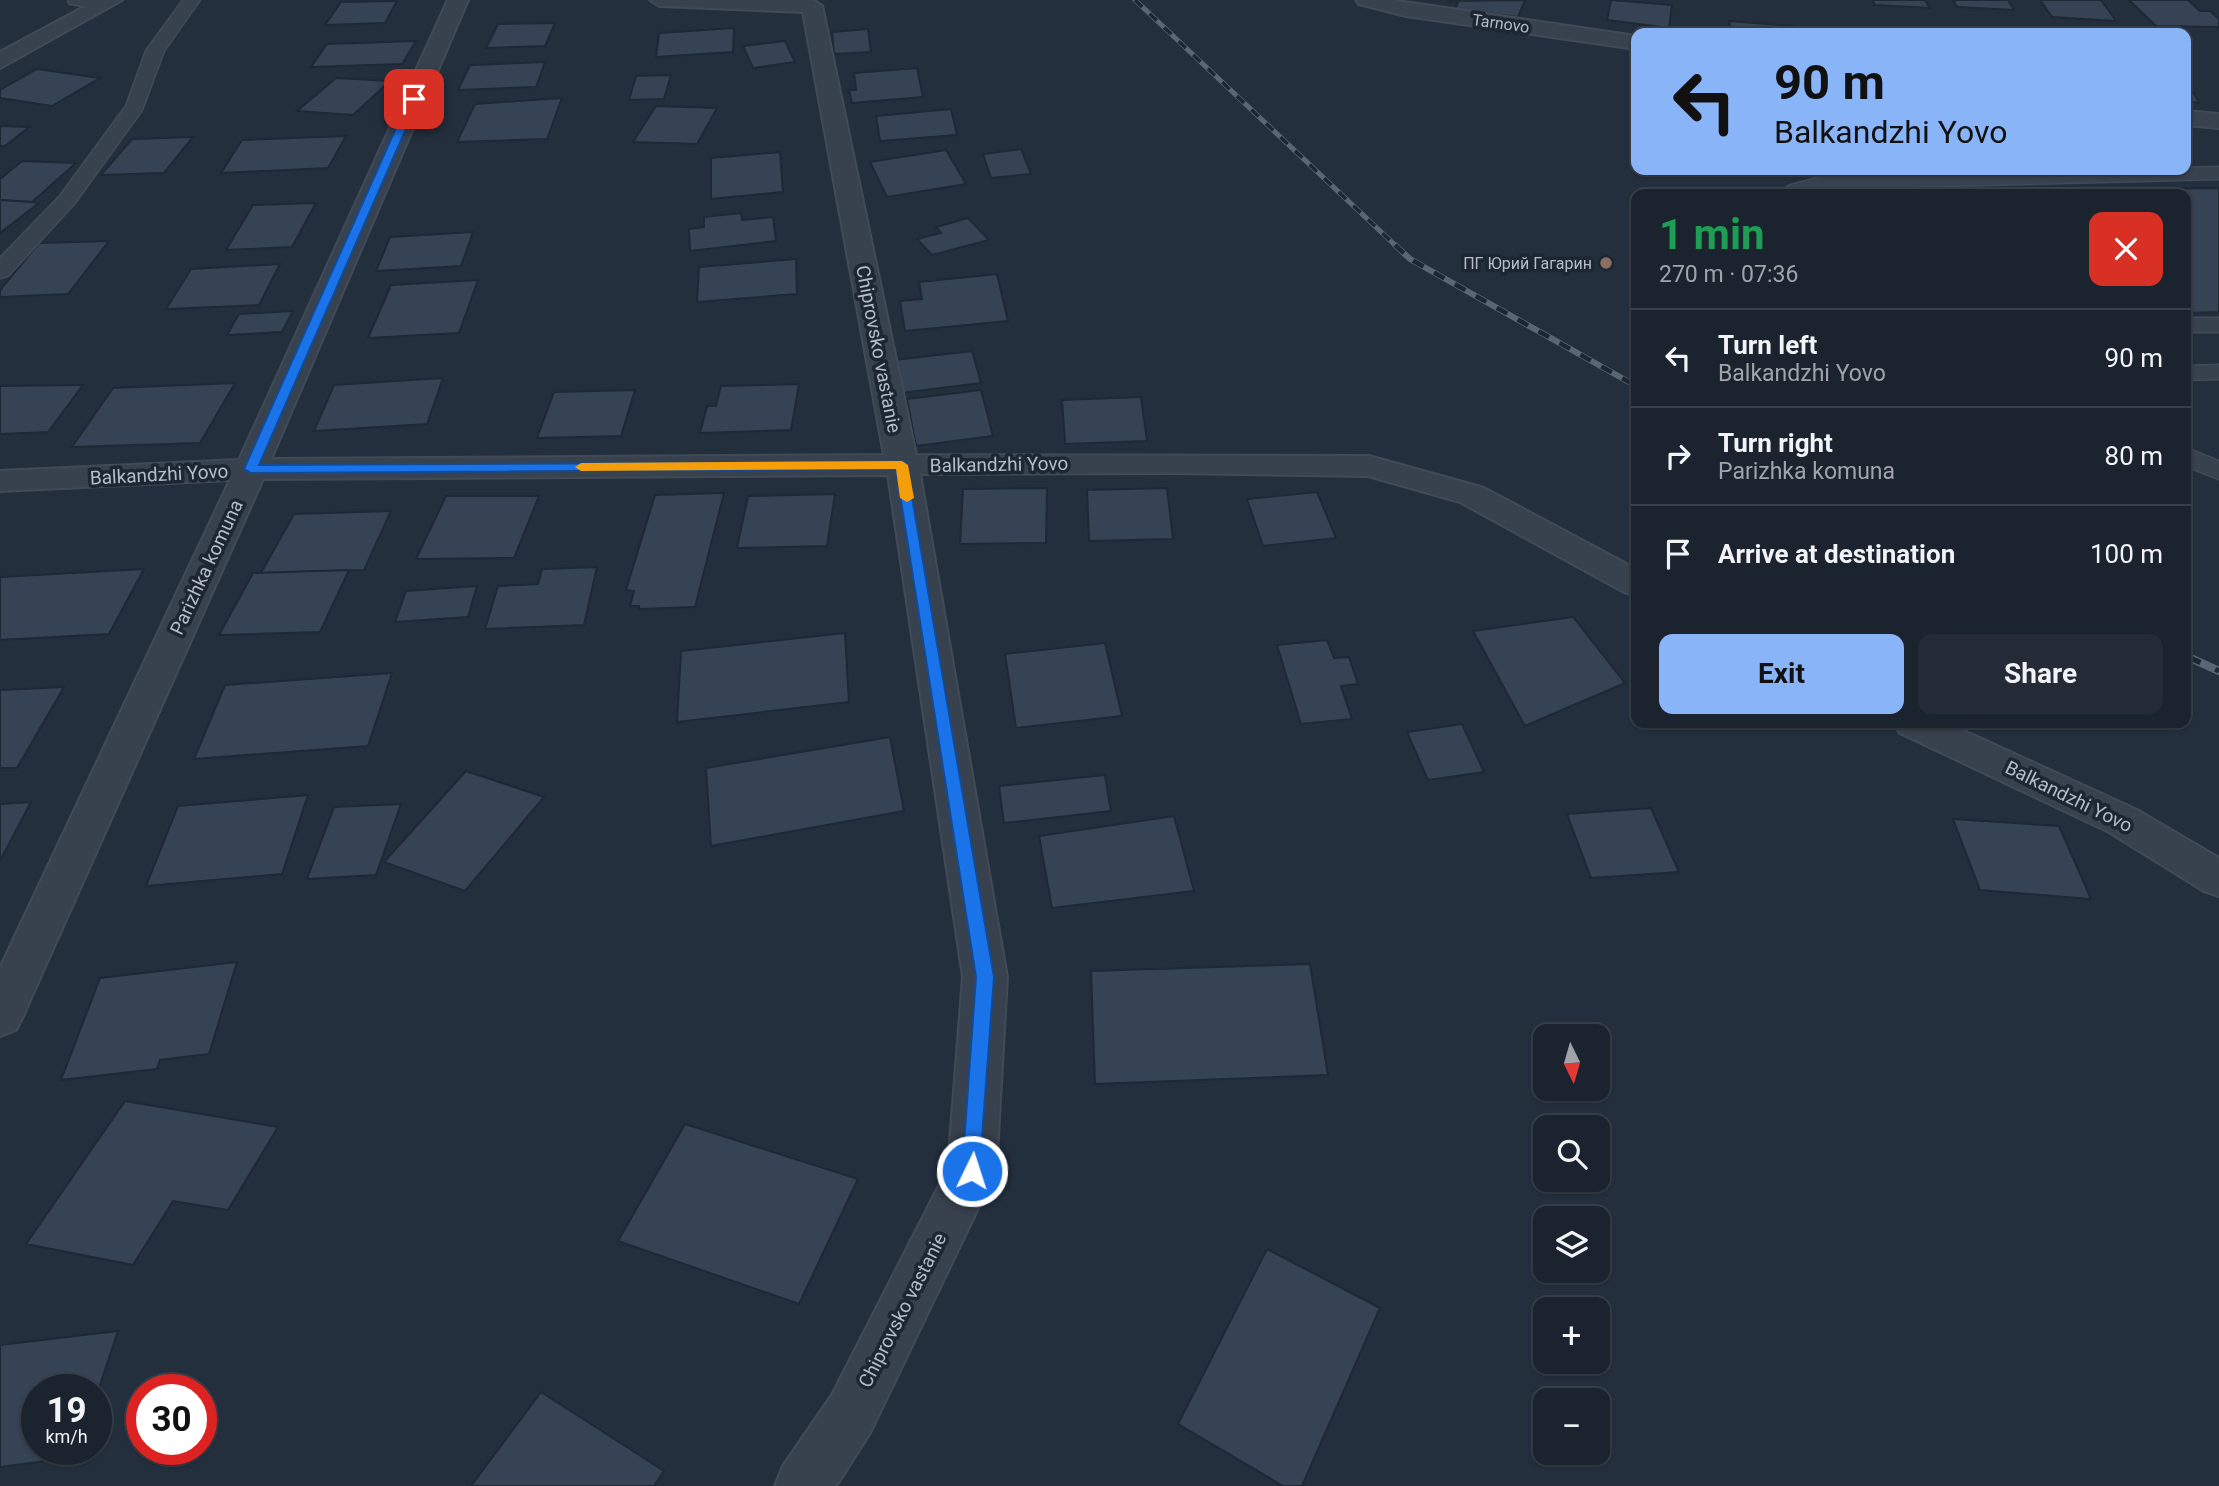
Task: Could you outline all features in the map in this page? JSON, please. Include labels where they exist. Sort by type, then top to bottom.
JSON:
[{"type":"street","name":"Parizhka komuna","points":[[0,1016],[251,469],[458,0]]},
{"type":"street","name":"Chiprovsko vastanie","points":[[660,0],[812,6],[902,465],[985,977],[972,1171],[851,1413],[803,1486]]},
{"type":"street","name":"Tarnovo","points":[[1366,0],[1406,9],[1631,42]]},
{"type":"street","points":[[0,61],[107,2]]},
{"type":"street","points":[[2191,118],[2219,121]]},
{"type":"street","name":"Balkandzhi Yovo","points":[[0,481],[251,469],[1176,463],[1370,467],[1472,495],[1631,581]]},
{"type":"street","name":"Balkandzhi Yovo","points":[[1924,728],[2123,821],[2219,879]]},
{"type":"lane","points":[[76,0],[107,2]]},
{"type":"lane","points":[[0,271],[67,200],[135,106],[155,51],[192,0]]},
{"type":"lane","points":[[2191,174],[2219,173]]},
{"type":"lane","points":[[1799,189],[1820,183],[2139,175]]},
{"type":"lane","points":[[2191,325],[2219,325]]},
{"type":"lane","points":[[2191,373],[2219,372]]},
{"type":"lane","points":[[2191,458],[2219,471]]},
{"type":"building","points":[[1525,0],[1518,17],[1455,9],[1458,2],[1447,1]]},
{"type":"building","points":[[1611,0],[1672,5],[1669,28],[1607,20]]},
{"type":"building","points":[[1872,0],[1925,0],[1930,8],[1875,5]]},
{"type":"building","points":[[1953,0],[2008,0],[2014,10],[1957,7]]},
{"type":"building","points":[[2040,0],[2101,0],[2116,21],[2052,17]]},
{"type":"building","points":[[2129,0],[2188,0],[2200,11],[2210,11],[2219,19],[2219,27],[2156,26]]},
{"type":"building","points":[[397,1],[385,23],[325,25],[341,2]]},
{"type":"building","points":[[1729,21],[1793,28],[1730,28]]},
{"type":"building","points":[[555,23],[545,46],[486,48],[498,24]]},
{"type":"building","points":[[734,28],[733,52],[656,57],[659,33]]},
{"type":"building","points":[[868,29],[871,52],[834,54],[832,32]]},
{"type":"building","points":[[416,41],[402,64],[311,67],[327,44]]},
{"type":"building","points":[[785,41],[795,62],[753,68],[743,46]]},
{"type":"building","points":[[545,62],[536,87],[458,90],[470,65]]},
{"type":"building","points":[[917,68],[923,97],[852,103],[849,90],[856,90],[854,73]]},
{"type":"building","points":[[37,69],[100,78],[52,106],[0,98],[0,90]]},
{"type":"building","points":[[671,75],[664,99],[629,100],[636,76]]},
{"type":"building","points":[[336,78],[390,81],[353,115],[297,111]]},
{"type":"building","points":[[2191,88],[2199,103],[2191,102]]},
{"type":"building","points":[[562,98],[547,139],[457,142],[475,104]]},
{"type":"building","points":[[656,106],[717,108],[697,144],[633,142]]},
{"type":"building","points":[[951,109],[957,135],[880,141],[876,116]]},
{"type":"building","points":[[0,126],[29,127],[5,146],[0,146]]},
{"type":"building","points":[[346,136],[328,168],[221,173],[242,140]]},
{"type":"building","points":[[193,137],[164,173],[101,175],[132,139]]},
{"type":"building","points":[[1021,149],[1031,174],[991,178],[983,154]]},
{"type":"building","points":[[946,150],[966,184],[887,197],[870,162]]},
{"type":"building","points":[[780,152],[783,192],[711,199],[711,158]]},
{"type":"building","points":[[22,161],[76,163],[32,202],[0,200],[0,179]]},
{"type":"building","points":[[2219,188],[2219,312],[2191,313],[2191,189],[2141,189]]},
{"type":"building","points":[[0,200],[32,202],[39,203],[0,233]]},
{"type":"building","points":[[316,203],[292,247],[226,250],[253,205]]},
{"type":"building","points":[[741,213],[742,220],[773,217],[776,241],[690,251],[689,229],[704,227],[704,217]]},
{"type":"building","points":[[968,218],[989,240],[932,255],[917,239],[941,233],[936,227]]},
{"type":"building","points":[[473,232],[461,266],[376,271],[390,237]]},
{"type":"building","points":[[109,241],[68,294],[0,297],[0,290],[39,243]]},
{"type":"building","points":[[796,259],[797,294],[697,302],[699,267]]},
{"type":"building","points":[[280,264],[259,305],[166,309],[191,269]]},
{"type":"building","points":[[997,274],[1008,321],[905,331],[900,301],[922,299],[919,282]]},
{"type":"building","points":[[478,280],[459,333],[368,338],[391,285]]},
{"type":"building","points":[[293,311],[282,332],[227,335],[239,314]]},
{"type":"building","points":[[972,351],[981,383],[901,393],[894,360]]},
{"type":"building","points":[[443,378],[427,424],[314,431],[334,385]]},
{"type":"building","points":[[235,383],[200,443],[72,447],[113,388]]},
{"type":"building","points":[[799,384],[791,430],[700,433],[707,406],[716,406],[721,386]]},
{"type":"building","points":[[83,385],[48,432],[0,434],[0,386]]},
{"type":"building","points":[[635,390],[621,436],[537,438],[554,392]]},
{"type":"building","points":[[981,390],[993,436],[916,446],[907,399]]},
{"type":"building","points":[[1141,397],[1147,441],[1065,444],[1062,400]]},
{"type":"building","points":[[1047,488],[1046,543],[960,544],[963,489]]},
{"type":"building","points":[[1167,488],[1173,539],[1089,541],[1087,490]]},
{"type":"building","points":[[1317,492],[1336,538],[1263,546],[1247,499]]},
{"type":"building","points":[[724,493],[695,607],[639,609],[639,606],[630,606],[634,591],[626,590],[655,495]]},
{"type":"building","points":[[835,494],[827,546],[737,548],[748,496]]},
{"type":"building","points":[[446,496],[539,496],[514,558],[416,559]]},
{"type":"building","points":[[391,511],[364,570],[261,573],[294,514]]},
{"type":"building","points":[[597,567],[584,625],[485,629],[498,586],[538,584],[542,569]]},
{"type":"building","points":[[144,569],[109,634],[0,640],[0,577]]},
{"type":"building","points":[[349,570],[320,632],[219,635],[253,573]]},
{"type":"building","points":[[477,586],[468,617],[395,622],[406,591]]},
{"type":"building","points":[[1573,617],[1625,683],[1525,726],[1473,631]]},
{"type":"building","points":[[845,633],[849,702],[677,722],[681,651]]},
{"type":"building","points":[[1327,640],[1334,658],[1349,657],[1358,684],[1341,686],[1352,719],[1301,724],[1277,645]]},
{"type":"building","points":[[1105,643],[1122,716],[1016,728],[1005,654]]},
{"type":"building","points":[[392,673],[368,746],[194,759],[225,685]]},
{"type":"building","points":[[64,687],[17,768],[0,768],[0,690]]},
{"type":"building","points":[[1462,724],[1484,772],[1428,780],[1407,732]]},
{"type":"building","points":[[890,737],[904,811],[711,846],[706,768]]},
{"type":"building","points":[[466,771],[544,797],[465,891],[384,862]]},
{"type":"building","points":[[1105,775],[1111,811],[1004,823],[999,786]]},
{"type":"building","points":[[308,795],[282,874],[146,886],[178,806]]},
{"type":"building","points":[[31,802],[0,861],[0,804]]},
{"type":"building","points":[[401,804],[376,875],[307,879],[334,807]]},
{"type":"building","points":[[1651,808],[1679,872],[1591,878],[1567,814]]},
{"type":"building","points":[[1174,816],[1194,891],[1052,908],[1039,836]]},
{"type":"building","points":[[1953,819],[2059,826],[2091,899],[1980,890]]},
{"type":"building","points":[[237,962],[209,1054],[160,1060],[157,1069],[61,1080],[100,978]]},
{"type":"building","points":[[1310,964],[1328,1075],[1095,1084],[1091,971]]},
{"type":"building","points":[[125,1101],[278,1127],[228,1210],[173,1201],[133,1265],[26,1244]]},
{"type":"building","points":[[685,1124],[858,1179],[799,1304],[618,1241]]},
{"type":"building","points":[[1267,1249],[1380,1308],[1302,1486],[1283,1486],[1178,1424]]},
{"type":"building","points":[[118,1331],[104,1374],[21,1374],[21,1464],[0,1467],[0,1345]]},
{"type":"building","points":[[541,1392],[664,1471],[654,1486],[471,1486]]},
{"type":"railway","points":[[1135,0],[1396,246]]},
{"type":"railway","points":[[1395,245],[1410,259],[1631,383]]},
{"type":"railway","points":[[2191,658],[2219,671]]},
{"type":"slow traffic","points":[[581,467],[902,465],[907,498]]},
{"type":"place","name":"ПГ Юрий Гагарин","points":[[1606,263]]},
{"type":"route","points":[[414,99],[251,469],[902,465],[985,977],[972,1171]]}]
